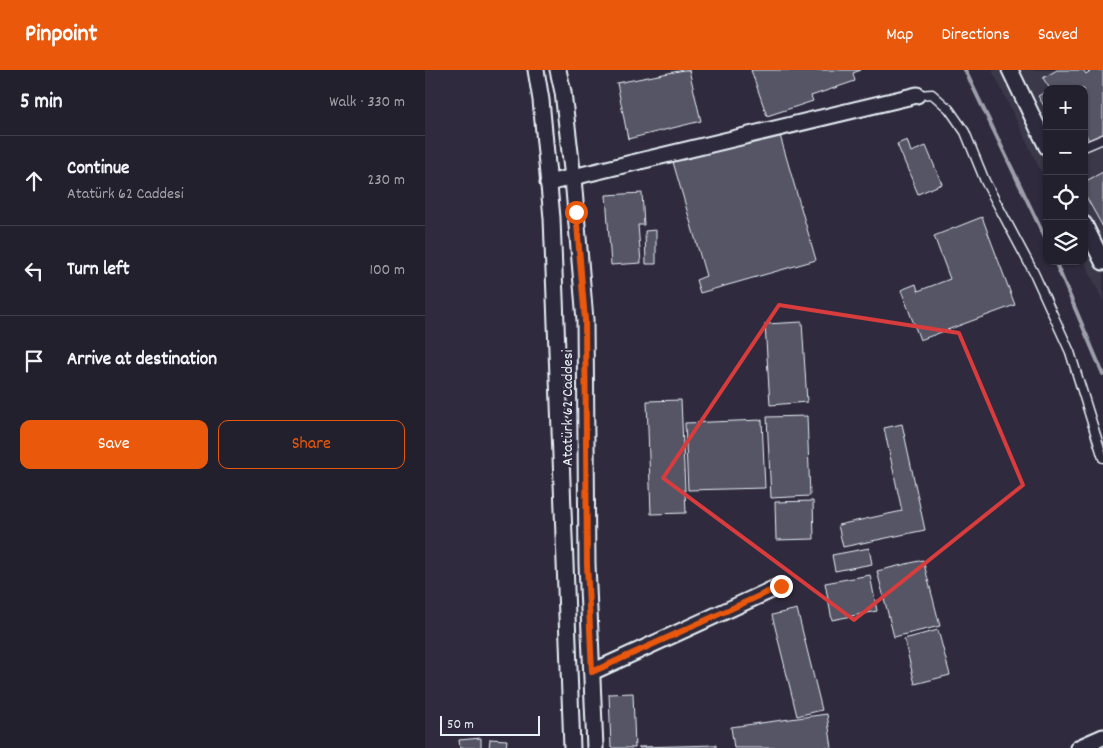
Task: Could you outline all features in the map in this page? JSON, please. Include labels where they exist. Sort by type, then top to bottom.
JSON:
[{"type":"street","name":"Atatürk 62 Caddesi","points":[[536,70],[541,100],[552,218],[572,748]]},
{"type":"street","name":"Atatürk 62 Caddesi","points":[[558,70],[563,92],[573,178],[585,320],[587,564],[595,748]]},
{"type":"street","points":[[1014,73],[1043,138]]},
{"type":"street","points":[[549,183],[917,95]]},
{"type":"street","points":[[1088,232],[1103,262]]},
{"type":"street","points":[[592,672],[781,586]]},
{"type":"street","points":[[1078,748],[1103,737]]},
{"type":"lane","points":[[917,95],[931,94],[949,109],[965,132],[985,181],[1034,273],[1070,352],[1103,458]]},
{"type":"lane","points":[[1088,145],[1103,139]]},
{"type":"highlighted area","points":[[779,305],[959,333],[1023,485],[854,620],[663,478]]},
{"type":"shaded area","points":[[992,70],[1103,70],[1103,301],[1086,265],[1088,265],[1088,85],[1043,85],[1043,176]]},
{"type":"building","points":[[689,70],[701,121],[628,139],[617,83]]},
{"type":"building","points":[[751,70],[861,70],[853,73],[855,81],[811,96],[813,101],[767,116]]},
{"type":"building","points":[[1057,70],[1083,70],[1086,74],[1092,70],[1103,70],[1103,137],[1091,144],[1088,138],[1088,85],[1047,85],[1043,78]]},
{"type":"building","points":[[1043,93],[1043,104],[1038,96]]},
{"type":"building","points":[[779,132],[816,260],[700,293],[696,280],[706,276],[673,162]]},
{"type":"building","points":[[907,140],[911,152],[926,146],[942,184],[918,194],[897,144]]},
{"type":"building","points":[[1103,172],[1103,227],[1088,200],[1088,180]]},
{"type":"building","points":[[642,193],[644,225],[638,225],[641,263],[611,265],[606,195]]},
{"type":"building","points":[[982,217],[1015,305],[920,340],[901,290],[916,284],[918,291],[950,279],[934,236]]},
{"type":"building","points":[[656,230],[656,264],[646,264],[645,231]]},
{"type":"building","points":[[802,322],[807,402],[770,405],[765,324]]},
{"type":"building","points":[[681,400],[686,513],[651,514],[647,401]]},
{"type":"building","points":[[807,416],[810,496],[771,498],[767,417]]},
{"type":"building","points":[[762,420],[765,488],[688,490],[685,423]]},
{"type":"building","points":[[902,424],[925,530],[843,547],[838,525],[902,511],[884,428]]},
{"type":"building","points":[[813,501],[814,539],[776,540],[775,502]]},
{"type":"building","points":[[869,548],[872,564],[835,571],[832,555]]},
{"type":"building","points":[[923,560],[940,626],[894,637],[877,571]]},
{"type":"building","points":[[870,575],[877,611],[832,620],[825,583]]},
{"type":"building","points":[[797,609],[822,710],[797,716],[772,615]]},
{"type":"building","points":[[938,630],[950,675],[915,684],[904,639]]},
{"type":"building","points":[[633,693],[635,748],[611,748],[609,694]]},
{"type":"building","points":[[827,714],[832,748],[734,748],[731,727]]},
{"type":"building","points":[[481,738],[481,748],[460,748],[459,740]]},
{"type":"building","points":[[490,739],[507,740],[506,748],[489,748]]},
{"type":"building","points":[[716,745],[716,748],[639,748],[639,747]]},
{"type":"waterway","points":[[965,70],[1043,234]]},
{"type":"waterway","points":[[1057,265],[1103,374]]},
{"type":"route","points":[[576,212],[585,320],[587,564],[592,672],[781,586]]}]
